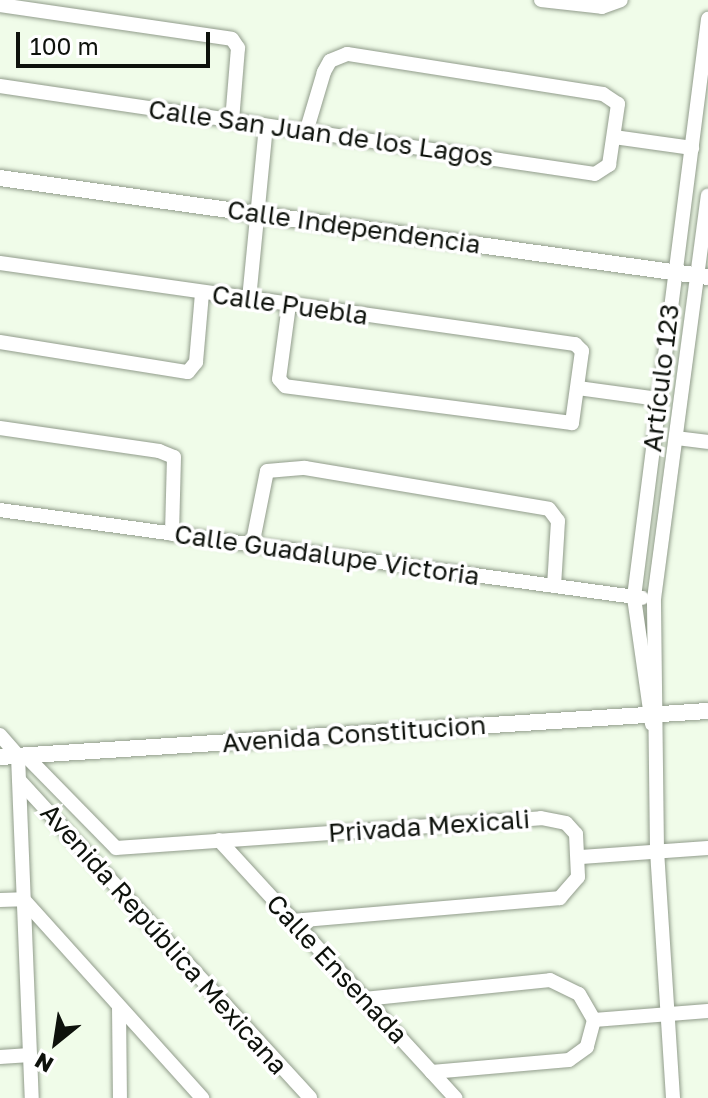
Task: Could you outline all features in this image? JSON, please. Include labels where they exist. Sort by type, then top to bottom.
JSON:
[{"type":"street","points":[[541,0],[602,7],[621,0]]},
{"type":"street","points":[[0,5],[232,39],[238,48],[232,121]]},
{"type":"street","name":"Artículo 123","points":[[673,1098],[657,850],[656,736],[634,597],[708,19]]},
{"type":"street","points":[[307,129],[324,72],[330,61],[347,54],[603,94],[618,104],[614,137],[692,148]]},
{"type":"street","name":"Calle San Juan de los Lagos","points":[[0,86],[595,174],[607,170],[614,137]]},
{"type":"street","points":[[249,299],[266,126]]},
{"type":"street","name":"Calle Independencia","points":[[0,178],[702,276]]},
{"type":"street","name":"Artículo 123","points":[[654,714],[654,599],[702,276],[708,196]]},
{"type":"street","name":"Calle Puebla","points":[[0,263],[580,347],[578,388]]},
{"type":"street","points":[[0,342],[188,372],[196,362],[202,293]]},
{"type":"street","points":[[289,305],[279,379],[285,386],[569,425],[578,388],[658,399]]},
{"type":"street","points":[[0,428],[159,451],[174,457],[172,534]]},
{"type":"street","points":[[676,438],[708,442]]},
{"type":"street","points":[[252,546],[267,471],[305,468],[549,509],[558,521],[554,586]]},
{"type":"street","name":"Calle Guadalupe Victoria","points":[[0,510],[654,599]]},
{"type":"street","name":"Avenida Constitucion","points":[[0,757],[708,711]]},
{"type":"street","points":[[0,735],[21,756],[19,780],[32,1098]]},
{"type":"street","name":"Privada Mexicali","points":[[21,756],[116,848],[541,818],[573,829],[581,857]]},
{"type":"street","name":"Avenida República Mexicana","points":[[19,780],[308,1098]]},
{"type":"street","name":"Calle Ensenada","points":[[219,840],[455,1098]]},
{"type":"street","points":[[293,921],[551,901],[572,888],[581,857],[708,848]]},
{"type":"street","points":[[0,900],[23,899]]},
{"type":"street","points":[[23,899],[202,1098]]},
{"type":"street","points":[[364,999],[550,980],[579,994],[594,1020],[587,1047],[569,1060],[432,1072]]},
{"type":"street","points":[[119,1007],[120,1098]]},
{"type":"street","points":[[594,1020],[708,1011]]},
{"type":"street","points":[[0,1057],[30,1055]]}]
